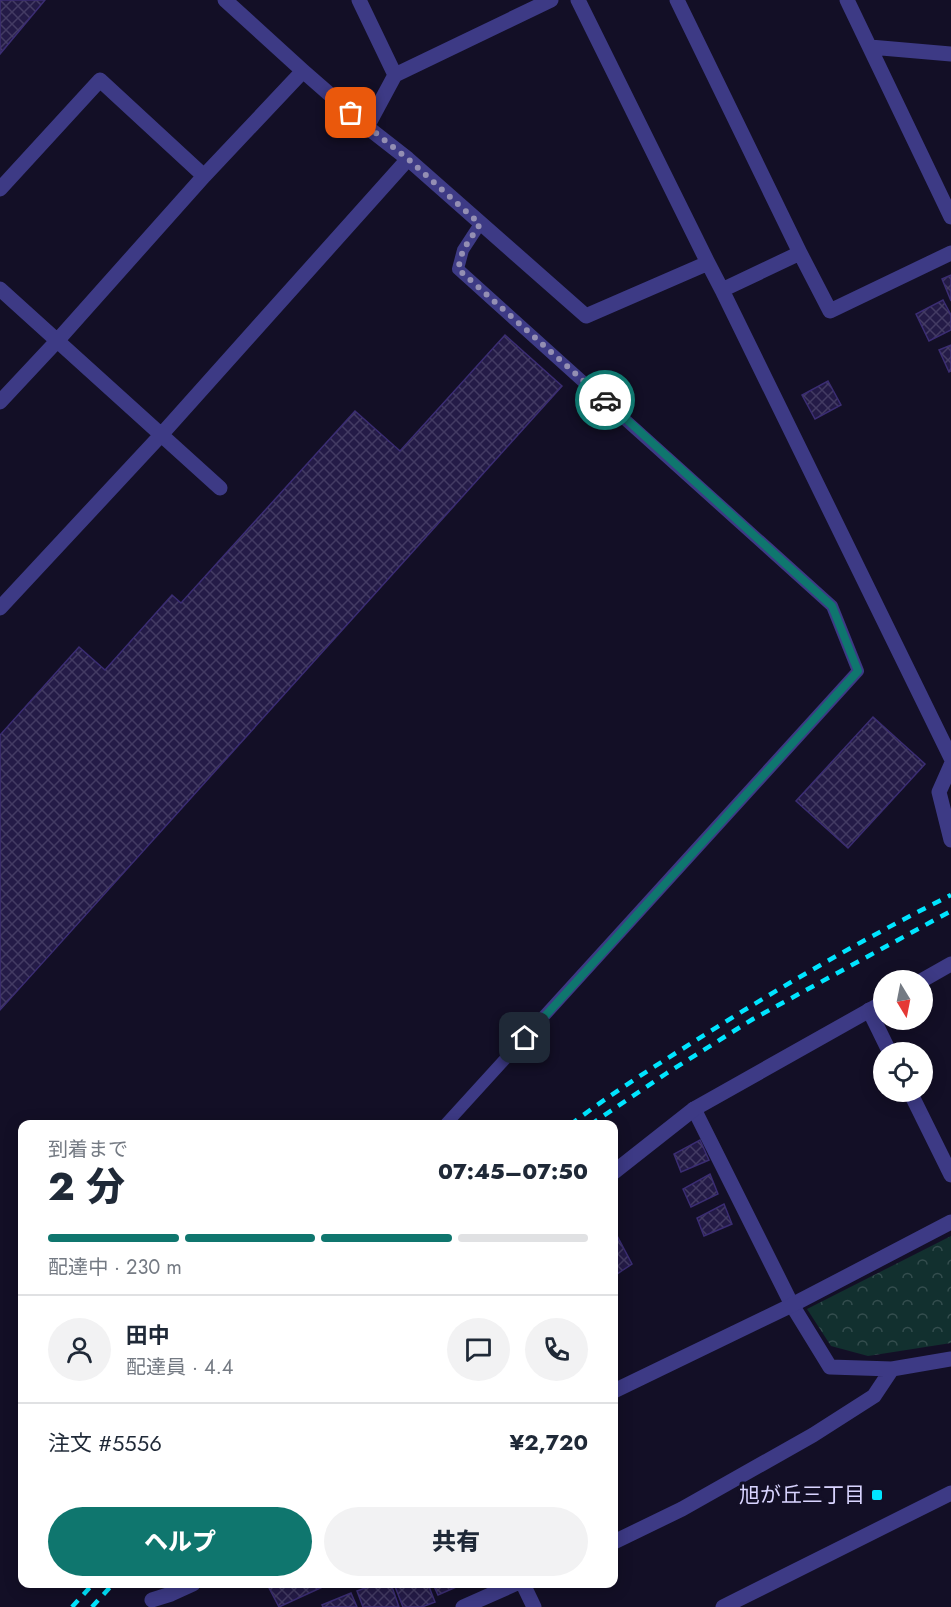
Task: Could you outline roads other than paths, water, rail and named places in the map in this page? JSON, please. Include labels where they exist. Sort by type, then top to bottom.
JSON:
[{"type":"street","points":[[225,0],[303,71],[367,127],[408,159],[586,316],[708,263]]},
{"type":"street","points":[[359,0],[395,75]]},
{"type":"street","points":[[367,127],[395,75],[551,0]]},
{"type":"street","points":[[578,0],[951,758]]},
{"type":"street","points":[[677,0],[830,311],[951,253]]},
{"type":"street","points":[[847,0],[951,217]]},
{"type":"street","points":[[870,47],[951,54]]},
{"type":"street","points":[[0,402],[204,176],[303,71]]},
{"type":"street","points":[[0,189],[100,80],[204,176]]},
{"type":"street","points":[[0,608],[161,435],[408,159]]},
{"type":"street","points":[[722,290],[800,254]]},
{"type":"street","points":[[0,288],[220,488]]},
{"type":"street","points":[[951,765],[939,792],[951,840]]},
{"type":"street","points":[[933,974],[951,964]]},
{"type":"street","points":[[618,1169],[694,1109],[873,1008]]},
{"type":"street","points":[[869,1010],[885,1042]]},
{"type":"street","points":[[915,1102],[951,1175]]},
{"type":"street","points":[[694,1109],[792,1305],[830,1367],[892,1369],[951,1359]]},
{"type":"street","points":[[618,1389],[792,1305],[951,1222]]},
{"type":"street","points":[[618,1540],[682,1509],[821,1430],[874,1396],[892,1369]]},
{"type":"street","points":[[723,1607],[951,1493]]},
{"type":"street","points":[[148,1603],[164,1588]]},
{"type":"street","points":[[148,1603],[184,1588]]},
{"type":"street","points":[[463,1607],[506,1588]]},
{"type":"street","points":[[525,1588],[534,1607]]},
{"type":"lane","points":[[450,1120],[858,671],[832,606],[458,269],[463,250],[480,224]]},
{"type":"railway","points":[[577,1120],[637,1078],[766,997],[857,944],[951,895]]},
{"type":"railway","points":[[597,1120],[753,1019],[951,911]]},
{"type":"railway","points":[[72,1607],[89,1588]]},
{"type":"railway","points":[[92,1607],[109,1588]]},
{"type":"place","name":"旭が丘三丁目","points":[[877,1495]]}]
